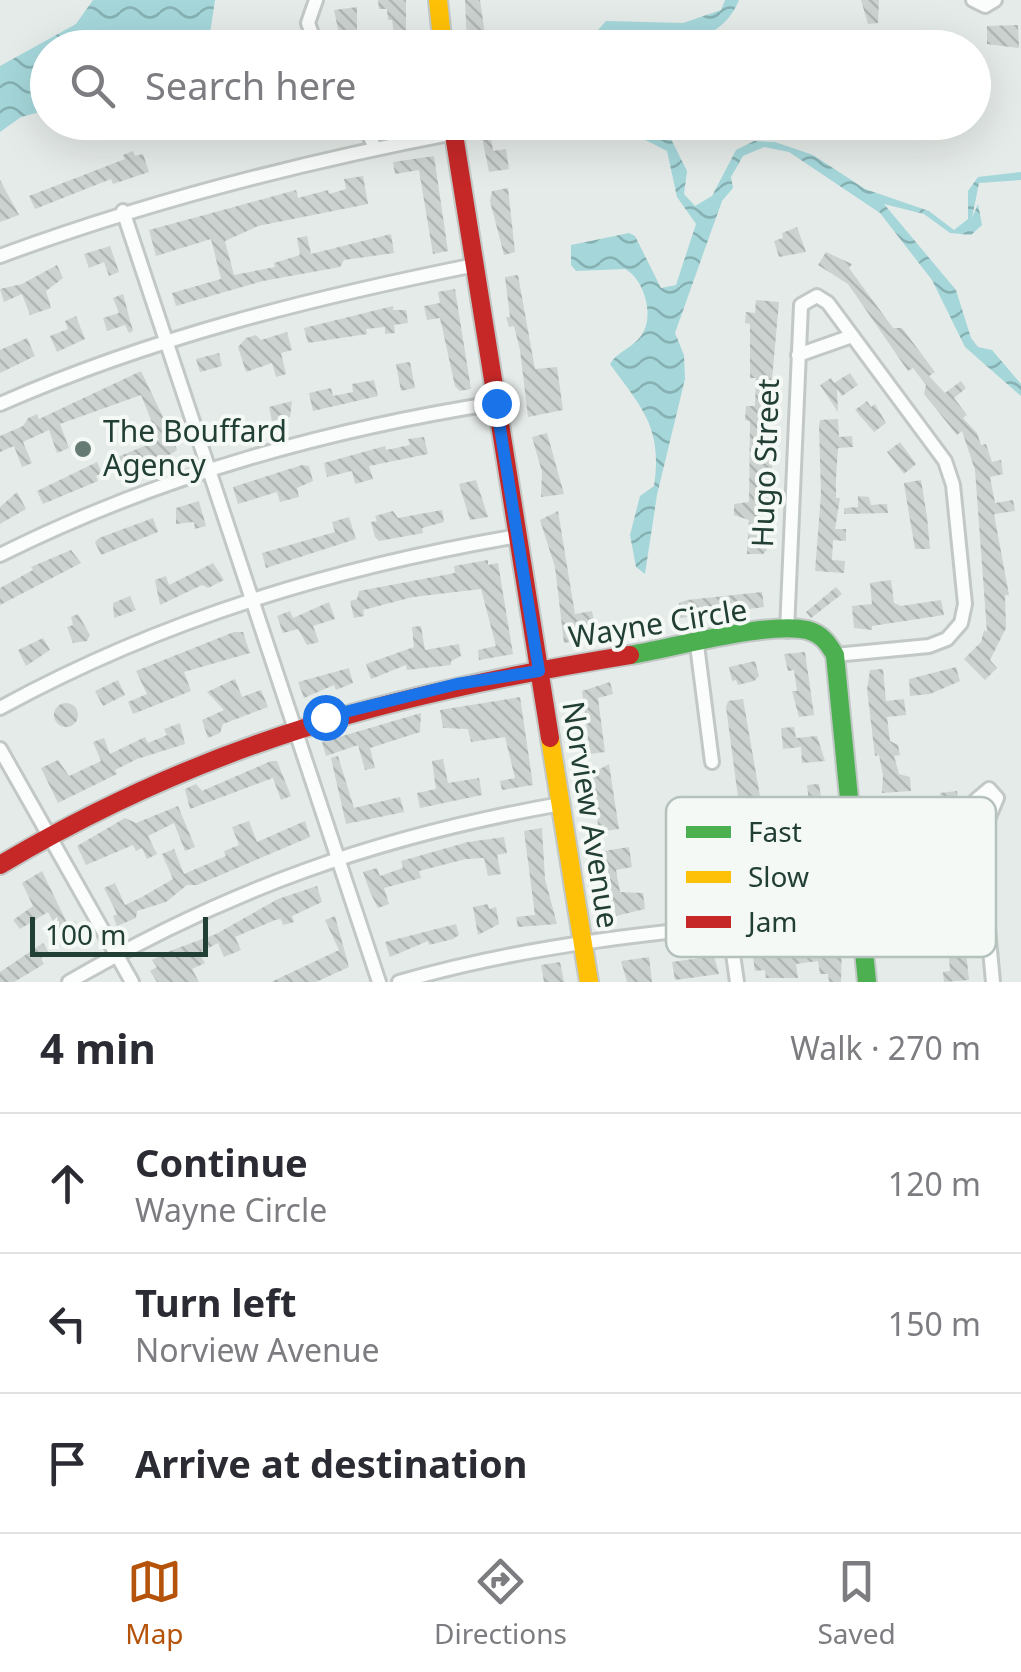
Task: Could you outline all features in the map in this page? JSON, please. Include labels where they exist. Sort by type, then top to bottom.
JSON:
[{"type":"street","points":[[311,30],[308,22],[316,0]]},
{"type":"street","points":[[438,0],[442,30]]},
{"type":"street","points":[[972,0],[984,6],[996,0]]},
{"type":"street","points":[[371,140],[375,148]]},
{"type":"street","points":[[0,256],[124,211],[222,183],[406,140]]},
{"type":"street","name":"Norview Avenue","points":[[455,140],[589,982]]},
{"type":"street","points":[[124,211],[379,982]]},
{"type":"street","points":[[0,404],[165,340],[323,296],[475,266]]},
{"type":"street","points":[[798,355],[801,305],[811,296],[823,298],[950,472],[965,604],[955,632],[938,644],[834,655],[848,797]]},
{"type":"street","name":"Hugo Street","points":[[787,631],[798,355],[852,336]]},
{"type":"street","points":[[0,555],[80,518],[209,470],[334,433],[496,403]]},
{"type":"street","points":[[0,708],[104,656],[252,598],[368,565],[518,536]]},
{"type":"street","name":"Wayne Circle","points":[[0,865],[49,835],[193,764],[294,727],[395,698],[787,631],[815,632],[828,641],[834,655]]},
{"type":"street","points":[[697,645],[712,762]]},
{"type":"street","points":[[0,749],[132,982]]},
{"type":"street","points":[[69,982],[214,904],[336,857],[417,833],[560,804]]},
{"type":"street","points":[[399,982],[508,953],[666,932]]},
{"type":"street","points":[[733,957],[737,982]]},
{"type":"street","points":[[865,957],[868,982]]},
{"type":"street","points":[[991,957],[993,982]]},
{"type":"water","points":[[93,0],[215,0],[211,30],[65,30],[76,24]]},
{"type":"water","points":[[725,0],[739,0],[729,17],[713,30],[598,30],[606,21],[683,23],[721,10]]},
{"type":"water","points":[[30,49],[30,115],[0,132],[0,66]]},
{"type":"water","points":[[645,140],[672,140],[687,171],[684,194],[695,206],[712,196],[736,150],[754,141],[775,142],[813,155],[865,189],[929,211],[954,230],[968,219],[968,191],[978,177],[1021,172],[1021,180],[979,183],[972,218],[978,204],[982,225],[971,235],[950,233],[924,214],[884,204],[956,290],[971,338],[978,347],[992,350],[1021,384],[1021,396],[965,347],[932,280],[880,213],[789,152],[764,147],[743,156],[731,177],[733,188],[722,201],[675,333],[684,355],[685,379],[657,495],[645,574],[636,567],[630,535],[640,496],[654,486],[655,448],[647,419],[610,364],[641,336],[647,319],[646,300],[638,281],[625,269],[576,271],[571,265],[571,245],[629,233],[635,236],[661,288],[676,285],[696,224],[677,197],[667,151]]},
{"type":"building","points":[[378,0],[406,0],[406,30],[393,30],[387,9],[379,9]]},
{"type":"building","points":[[465,0],[480,0],[484,30],[466,30]]},
{"type":"building","points":[[861,0],[879,0],[878,23],[868,24]]},
{"type":"building","points":[[357,7],[357,30],[338,30],[334,10]]},
{"type":"building","points":[[1018,25],[1019,48],[991,44],[991,30],[987,26]]},
{"type":"building","points":[[483,140],[491,140],[493,151],[506,149],[509,169],[489,172]]},
{"type":"building","points":[[133,151],[135,156],[143,154],[149,172],[113,184],[111,179],[35,209],[29,196],[125,159],[123,155]]},
{"type":"building","points":[[434,156],[448,251],[433,254],[419,170],[395,174],[393,162]]},
{"type":"building","points":[[363,176],[368,204],[258,226],[225,241],[234,275],[275,267],[274,263],[300,255],[297,238],[307,236],[311,254],[391,234],[394,253],[344,260],[340,267],[263,281],[176,306],[172,293],[221,279],[211,239],[156,256],[149,230],[296,190],[298,198],[328,190],[329,194],[346,189],[344,179]]},
{"type":"building","points":[[0,180],[19,215],[0,222]]},
{"type":"building","points":[[508,188],[515,252],[504,255],[490,201],[492,191]]},
{"type":"building","points":[[797,227],[806,252],[779,257],[774,241]]},
{"type":"building","points":[[110,246],[119,272],[109,276],[104,262],[89,268],[84,254]]},
{"type":"building","points":[[826,252],[852,264],[849,268],[893,328],[902,328],[935,372],[929,376],[945,393],[961,381],[966,388],[954,398],[967,415],[963,418],[977,433],[981,445],[986,444],[992,462],[1001,460],[1003,474],[990,477],[995,503],[1013,500],[1015,511],[994,514],[1009,595],[1005,595],[1006,628],[990,660],[997,668],[985,680],[964,659],[981,642],[984,630],[987,632],[975,470],[962,431],[957,435],[924,394],[926,385],[913,368],[908,371],[848,284],[818,265]]},
{"type":"building","points":[[57,265],[63,278],[46,291],[51,308],[30,315],[22,294],[4,302],[0,289],[22,284]]},
{"type":"building","points":[[518,275],[535,369],[557,367],[563,410],[528,417],[520,350],[514,326],[509,327],[506,317],[510,317],[505,277]]},
{"type":"building","points":[[455,289],[471,389],[460,391],[455,386],[440,318],[427,320],[424,306],[440,303],[438,292]]},
{"type":"building","points":[[123,294],[133,331],[129,333],[125,325],[107,331],[103,318],[119,313],[113,298]]},
{"type":"building","points":[[756,300],[779,302],[767,434],[772,434],[773,452],[767,550],[763,554],[747,554],[749,520],[734,515],[734,504],[749,502],[750,421],[745,420],[746,406],[755,406],[756,378],[750,378],[750,324],[745,323],[746,312],[755,313]]},
{"type":"building","points":[[393,306],[393,310],[406,310],[408,323],[394,325],[395,333],[385,334],[385,327],[366,329],[367,334],[308,343],[304,328]]},
{"type":"building","points":[[76,316],[85,339],[57,352],[50,336],[68,329],[65,321]]},
{"type":"building","points":[[287,332],[292,350],[281,353],[286,374],[276,377],[272,363],[246,372],[238,347],[246,338],[256,335],[261,340]]},
{"type":"building","points":[[27,338],[35,356],[0,373],[0,350]]},
{"type":"building","points":[[219,353],[222,366],[200,372],[196,359]]},
{"type":"building","points":[[410,362],[415,388],[401,391],[396,364]]},
{"type":"building","points":[[141,371],[172,436],[177,450],[171,454],[117,473],[115,458],[159,440],[141,395],[60,424],[69,448],[57,453],[49,430],[23,442],[32,463],[22,467],[14,446],[0,452],[0,436],[23,426],[28,418],[37,414],[39,419]]},
{"type":"building","points":[[850,373],[858,385],[842,396],[837,389],[838,412],[820,385],[831,378],[834,383]]},
{"type":"building","points":[[374,380],[378,396],[313,411],[309,393],[331,388],[333,396],[353,392],[352,384]]},
{"type":"building","points":[[292,401],[290,417],[272,421],[269,407]]},
{"type":"building","points":[[867,401],[871,407],[875,404],[886,423],[874,432],[855,410]]},
{"type":"building","points":[[838,419],[839,437],[852,436],[853,447],[838,448],[836,498],[840,498],[835,529],[846,529],[846,541],[833,540],[832,560],[845,561],[844,573],[815,571],[821,494],[819,426],[820,420]]},
{"type":"building","points":[[547,433],[564,494],[541,497],[542,472],[532,437]]},
{"type":"building","points":[[424,437],[428,454],[369,466],[373,479],[355,484],[352,471],[327,477],[324,463],[385,446],[386,450],[410,445],[408,439]]},
{"type":"building","points":[[900,442],[916,464],[904,474],[887,452]]},
{"type":"building","points":[[97,462],[102,473],[96,476],[98,481],[43,504],[37,491]]},
{"type":"building","points":[[309,466],[313,481],[297,488],[299,497],[280,502],[277,492],[238,504],[233,487]]},
{"type":"building","points":[[476,480],[488,517],[470,520],[459,484]]},
{"type":"building","points":[[921,480],[930,549],[915,549],[904,483]]},
{"type":"building","points":[[17,492],[26,509],[0,524],[0,507]]},
{"type":"building","points":[[858,496],[869,497],[871,505],[887,504],[888,513],[844,514],[844,508],[858,507]]},
{"type":"building","points":[[199,501],[206,526],[195,529],[194,522],[176,524],[176,508]]},
{"type":"building","points":[[442,510],[444,522],[422,528],[423,533],[379,541],[375,537],[371,522],[377,521],[375,516],[393,511],[398,518]]},
{"type":"building","points":[[558,511],[575,614],[592,611],[596,631],[584,633],[585,639],[564,643],[555,567],[540,520]]},
{"type":"building","points":[[349,517],[356,539],[266,568],[262,553],[335,532],[332,522]]},
{"type":"building","points":[[153,518],[158,532],[101,555],[95,542],[99,538]]},
{"type":"building","points":[[71,550],[81,563],[0,605],[0,588],[33,570],[31,567]]},
{"type":"building","points":[[488,560],[488,565],[498,563],[513,654],[479,660],[478,650],[496,646],[481,589],[413,597],[363,610],[364,616],[354,618],[350,601],[357,599],[359,591],[455,573],[454,566]]},
{"type":"building","points":[[213,563],[224,580],[208,588],[202,585],[160,605],[155,580],[166,576],[169,585]]},
{"type":"building","points":[[891,580],[894,603],[901,606],[941,600],[944,615],[872,626],[872,630],[854,628],[852,606],[872,604],[870,583]]},
{"type":"building","points":[[836,587],[842,594],[811,618],[806,612]]},
{"type":"building","points":[[762,592],[764,607],[680,618],[679,603],[687,600]]},
{"type":"building","points":[[130,596],[136,610],[114,618],[113,603]]},
{"type":"building","points":[[329,602],[335,619],[313,626],[319,642],[307,645],[298,629],[283,633],[277,616],[290,611],[293,618]]},
{"type":"building","points":[[78,614],[90,635],[87,641],[73,643],[67,627],[73,625],[71,617]]},
{"type":"building","points":[[421,626],[425,650],[459,644],[461,656],[451,665],[407,670],[406,665],[371,679],[366,664],[414,647],[412,627]]},
{"type":"building","points":[[234,632],[243,632],[250,653],[184,672],[191,691],[133,714],[128,702],[147,694],[136,671]]},
{"type":"building","points":[[43,638],[50,650],[26,666],[18,650]]},
{"type":"building","points":[[805,652],[814,715],[799,717],[792,691],[797,691],[794,670],[788,671],[784,654]]},
{"type":"building","points":[[755,661],[759,676],[754,681],[738,685],[736,680],[732,681],[729,667]]},
{"type":"building","points":[[956,667],[960,681],[930,694],[910,696],[909,679]]},
{"type":"building","points":[[349,668],[353,683],[336,690],[334,685],[304,698],[298,682]]},
{"type":"building","points":[[883,669],[886,701],[904,699],[906,715],[887,717],[890,741],[898,745],[900,755],[894,756],[899,774],[910,777],[911,791],[882,793],[883,775],[879,755],[875,756],[867,689],[870,670]]},
{"type":"building","points":[[235,679],[242,697],[261,690],[268,707],[223,724],[220,733],[208,738],[202,720],[224,710],[207,692]]},
{"type":"building","points":[[118,680],[125,695],[103,706],[95,691]]},
{"type":"building","points":[[610,682],[613,694],[598,698],[605,752],[590,754],[582,691]]},
{"type":"building","points":[[520,697],[533,785],[502,790],[500,781],[515,778],[505,737],[471,742],[468,729],[443,728],[440,710]]},
{"type":"building","points":[[743,699],[760,797],[738,797],[728,701]]},
{"type":"building","points":[[66,703],[78,715],[66,727],[54,715]]},
{"type":"building","points":[[421,713],[420,732],[370,748],[375,768],[365,770],[358,745],[326,756],[322,742]]},
{"type":"building","points":[[180,723],[185,744],[137,759],[115,770],[117,774],[58,803],[41,768],[58,760],[69,776],[101,761],[93,742],[104,738],[110,754],[145,737],[148,743],[167,735],[164,729]]},
{"type":"building","points":[[794,727],[796,738],[817,736],[825,761],[802,763],[801,747],[783,749],[781,728]]},
{"type":"building","points":[[338,756],[354,808],[400,797],[404,812],[346,824],[331,758]]},
{"type":"building","points":[[443,759],[448,783],[479,778],[482,795],[420,808],[417,793],[436,789],[432,761]]},
{"type":"building","points":[[277,761],[291,796],[281,800],[273,778],[190,809],[185,789],[196,784],[202,791]]},
{"type":"building","points":[[609,764],[619,829],[605,831],[604,825],[598,826],[593,773]]},
{"type":"building","points":[[819,784],[821,797],[808,797],[807,785]]},
{"type":"building","points":[[957,791],[958,797],[940,797],[940,793]]},
{"type":"building","points":[[178,806],[195,847],[185,851],[174,823],[148,836],[157,854],[147,859],[142,848],[136,851],[133,845],[86,865],[77,846],[125,818],[136,823]]},
{"type":"building","points":[[249,821],[257,842],[305,821],[310,837],[197,885],[187,885],[166,902],[137,911],[136,918],[117,926],[113,916],[117,914],[104,888],[115,883],[125,905],[173,879],[162,854],[174,849],[184,874],[226,856],[224,851],[239,845],[232,827]]},
{"type":"building","points":[[542,828],[545,879],[557,924],[518,927],[516,917],[535,915],[524,831]]},
{"type":"building","points":[[504,837],[507,853],[497,855],[501,874],[488,876],[484,858],[419,871],[421,878],[384,888],[389,904],[378,908],[363,872],[377,868],[380,876],[403,868],[401,861],[468,842]]},
{"type":"building","points":[[629,847],[632,867],[616,870],[620,892],[643,893],[645,909],[616,916],[604,851]]},
{"type":"building","points":[[42,871],[68,925],[75,921],[83,935],[68,949],[48,912],[20,929],[13,920],[33,906],[22,883]]},
{"type":"building","points":[[317,886],[322,902],[292,916],[294,922],[283,925],[281,919],[275,920],[235,937],[241,950],[224,957],[218,943],[199,953],[205,963],[192,969],[199,982],[157,982],[150,971],[157,967],[152,960],[167,952],[216,934],[278,899]]},
{"type":"building","points":[[488,904],[489,909],[496,907],[499,924],[478,935],[473,907]]},
{"type":"building","points":[[335,916],[349,967],[316,982],[271,982],[339,950],[325,920]]},
{"type":"building","points":[[456,924],[459,935],[453,939],[429,945],[428,941],[390,957],[385,942]]},
{"type":"building","points":[[43,943],[49,953],[41,958],[44,964],[14,982],[0,982],[0,972]]},
{"type":"building","points":[[649,957],[652,982],[627,982],[621,961]]},
{"type":"building","points":[[714,957],[719,974],[675,980],[672,962]]},
{"type":"building","points":[[753,957],[842,957],[841,982],[829,982],[828,974],[820,974],[818,961],[796,964],[798,978],[766,978],[765,970],[755,971]]},
{"type":"building","points":[[949,957],[967,957],[969,980],[944,982],[943,972],[950,971]]},
{"type":"building","points":[[560,962],[564,982],[544,982],[541,965]]},
{"type":"traffic: fast","points":[[630,655],[769,629],[807,630],[821,637],[835,655],[849,797]]},
{"type":"traffic: fast","points":[[865,957],[867,982]]},
{"type":"traffic: slow","points":[[438,0],[441,30]]},
{"type":"traffic: slow","points":[[550,738],[589,982]]},
{"type":"traffic: jam","points":[[455,140],[550,738]]},
{"type":"traffic: jam","points":[[0,865],[152,786],[304,728],[461,687],[630,655]]},
{"type":"place","name":"The Bouffard Agency","points":[[83,449]]},
{"type":"route","points":[[325,717],[457,684],[539,671],[496,403]]}]
